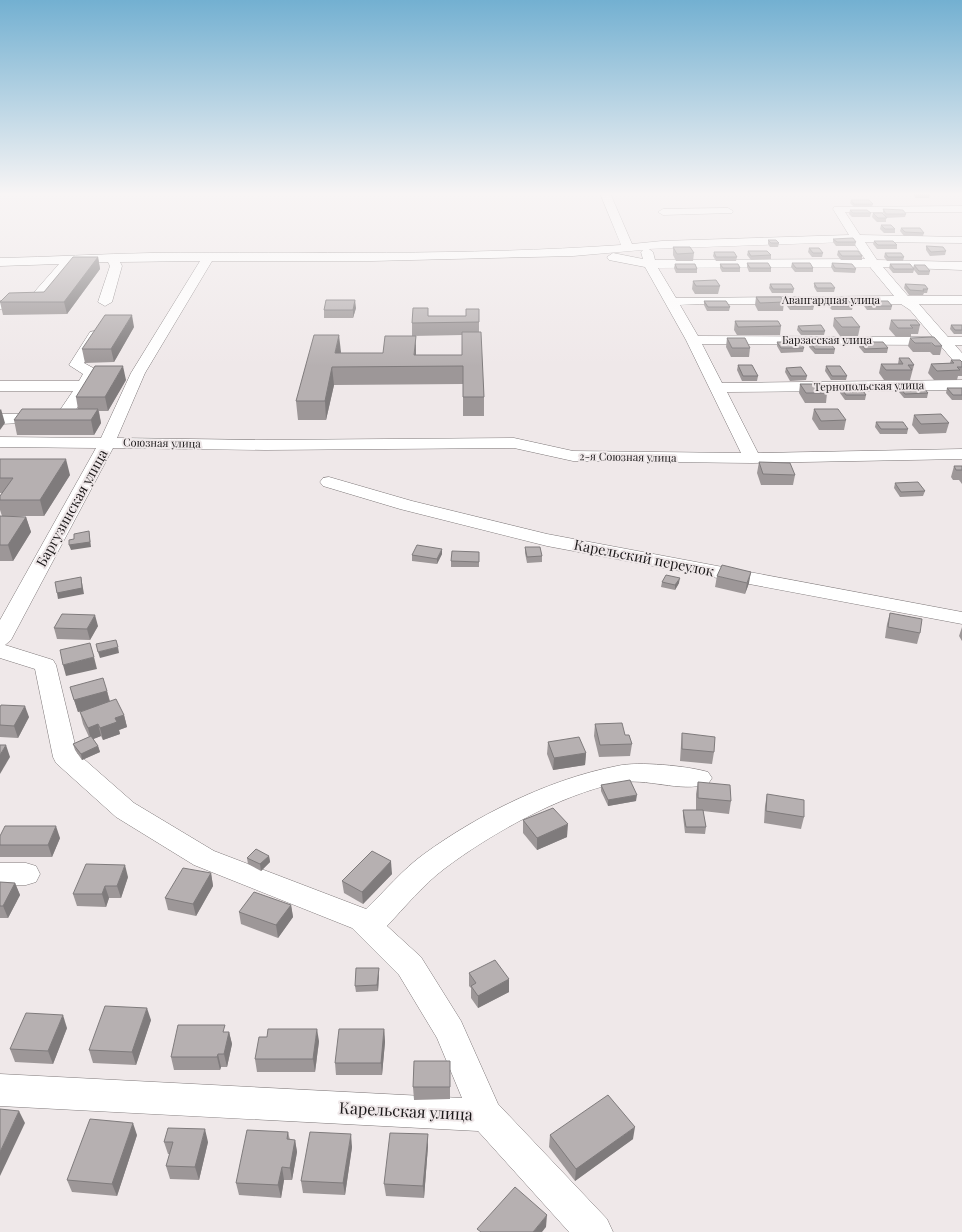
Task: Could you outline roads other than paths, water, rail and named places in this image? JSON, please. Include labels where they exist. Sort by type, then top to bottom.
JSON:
[{"type":"street","points":[[0,262],[150,257],[372,257],[594,250]]},
{"type":"street","points":[[647,250],[650,264],[692,340],[752,458]]},
{"type":"street","points":[[865,250],[904,300],[916,307],[962,362]]},
{"type":"street","points":[[573,252],[650,264],[873,263],[962,266]]},
{"type":"street","name":"Баргузинская улица","points":[[0,640],[120,418],[138,373],[208,258]]},
{"type":"street","points":[[105,302],[116,266],[112,259]]},
{"type":"street","points":[[0,305],[33,302],[68,260]]},
{"type":"street","name":"Авангардная улица","points":[[670,302],[700,300],[962,300]]},
{"type":"street","points":[[88,380],[76,365],[95,335]]},
{"type":"street","name":"Барзасская улица","points":[[692,340],[962,341]]},
{"type":"street","points":[[0,386],[88,380],[138,373]]},
{"type":"street","points":[[62,418],[88,380]]},
{"type":"street","name":"Тернопольская улица","points":[[717,388],[962,385]]},
{"type":"street","points":[[1,442],[20,418]]},
{"type":"street","points":[[0,419],[82,418]]},
{"type":"street","points":[[101,418],[120,418]]},
{"type":"street","name":"Союзная улица","points":[[1,442],[265,445]]},
{"type":"street","name":"2-я Союзная улица","points":[[265,445],[514,443],[573,456],[752,458],[962,454]]},
{"type":"street","name":"Карельский переулок","points":[[329,482],[406,505],[547,540],[962,618]]},
{"type":"street","name":"Карельская улица","points":[[0,651],[45,665],[65,757],[125,810],[204,858],[362,920],[410,966],[450,1031],[486,1115],[0,1090]]},
{"type":"street","points":[[368,926],[433,862],[508,814],[582,784],[619,774],[651,774],[699,778]]},
{"type":"street","points":[[486,1115],[594,1232]]}]
